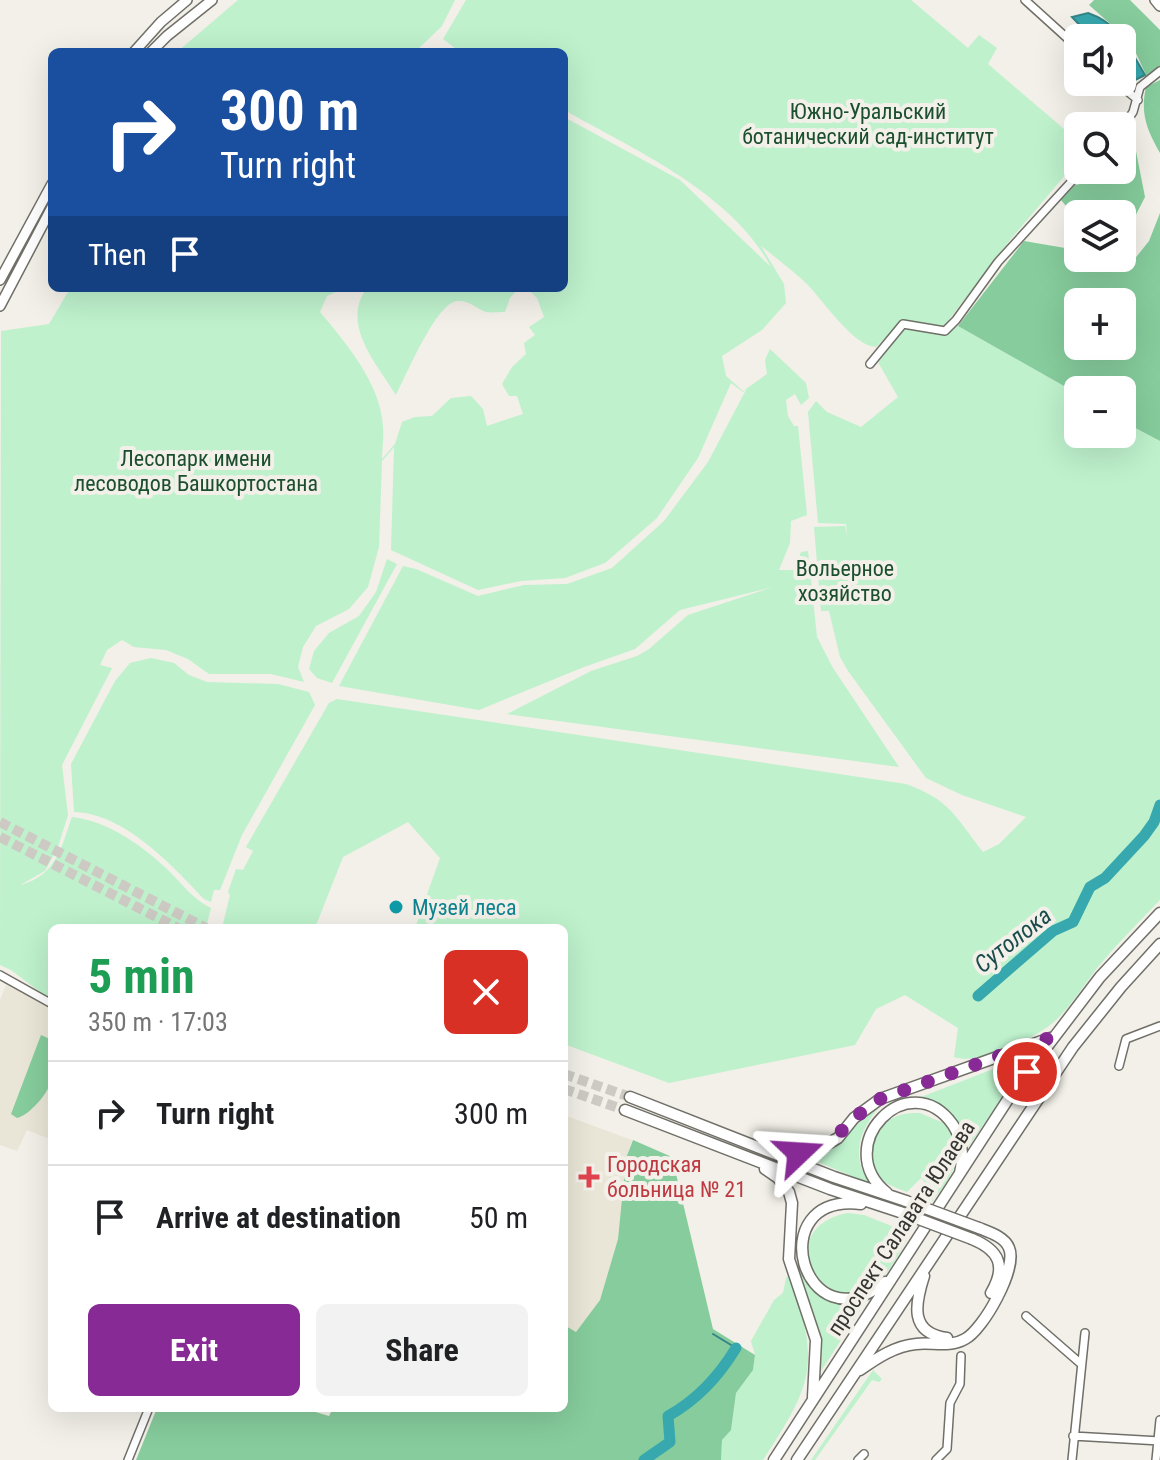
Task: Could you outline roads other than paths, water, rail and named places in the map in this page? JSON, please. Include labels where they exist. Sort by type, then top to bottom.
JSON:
[{"type":"main road","points":[[138,48],[187,0]]},
{"type":"main road","points":[[155,48],[212,0]]},
{"type":"main road","points":[[1155,0],[1160,6]]},
{"type":"main road","points":[[0,280],[48,191]]},
{"type":"main road","points":[[0,306],[48,215]]},
{"type":"main road","name":"проспект Салавата Юлаева","points":[[774,1460],[1014,1090],[1100,977],[1160,913]]},
{"type":"main road","name":"проспект Салавата Юлаева","points":[[797,1460],[1073,1047],[1160,944]]},
{"type":"main road","points":[[760,1147],[799,1153],[819,1149],[838,1138],[854,1118],[880,1099],[1052,1037]]},
{"type":"main road","points":[[630,1097],[834,1177],[979,1228],[1004,1240],[1009,1246],[1011,1261],[1002,1288],[977,1330],[955,1343],[913,1344],[895,1349],[855,1373]]},
{"type":"main road","points":[[888,1194],[869,1169],[868,1138],[880,1118],[898,1106],[910,1103],[935,1108],[947,1117],[958,1133],[962,1165],[958,1180]]},
{"type":"main road","points":[[625,1110],[987,1245],[996,1253],[999,1262],[995,1286],[972,1327],[962,1335],[943,1338],[921,1324],[916,1307],[928,1264]]},
{"type":"main road","points":[[754,1160],[778,1178],[789,1192],[792,1203],[789,1259],[816,1340],[813,1399]]},
{"type":"main road","points":[[886,1208],[850,1203],[824,1210],[804,1232],[801,1255],[815,1285],[839,1297],[849,1299],[868,1294],[893,1275]]},
{"type":"street","points":[[1025,0],[1064,35]]},
{"type":"street","points":[[1131,112],[1138,100],[1140,87],[1160,71]]},
{"type":"street","points":[[1133,96],[1138,100]]},
{"type":"street","points":[[870,364],[903,324],[945,331],[998,262],[1069,184]]},
{"type":"street","points":[[0,975],[48,1002]]},
{"type":"street","points":[[1119,1066],[1126,1039],[1160,1026]]},
{"type":"street","points":[[1026,1316],[1080,1363]]},
{"type":"street","points":[[1072,1460],[1085,1333]]},
{"type":"street","points":[[936,1460],[947,1449],[950,1403],[960,1384],[961,1356]]},
{"type":"street","points":[[128,1460],[147,1412]]},
{"type":"street","points":[[1156,1460],[1160,1420]]},
{"type":"street","points":[[1073,1436],[1159,1441]]},
{"type":"water","points":[[1088,13],[1108,24],[1079,24],[1072,17]]},
{"type":"water","points":[[1136,60],[1145,75],[1136,80]]},
{"type":"waterway","name":"Сутолока","points":[[978,996],[1053,931],[1073,922],[1090,887],[1105,878],[1144,836],[1154,822],[1160,805]]},
{"type":"waterway","points":[[713,1334],[736,1348]]},
{"type":"waterway","name":"Сутолока","points":[[644,1460],[670,1442],[668,1416],[706,1386],[736,1348]]},
{"type":"tunnel","points":[[0,822],[198,924]]},
{"type":"tunnel","points":[[0,837],[170,924]]},
{"type":"tunnel","points":[[568,1075],[630,1097]]},
{"type":"tunnel","points":[[568,1090],[625,1110]]},
{"type":"place","name":"Музей леса","points":[[396,907]]},
{"type":"place","name":"Городская больница № 21","points":[[589,1177]]},
{"type":"park label","name":"Южно-Уральский ботанический сад-институт","points":[[868,124]]},
{"type":"park label","name":"Лесопарк имени лесоводов Башкортостана","points":[[196,470]]},
{"type":"park label","name":"Вольерное хозяйство","points":[[845,580]]}]
